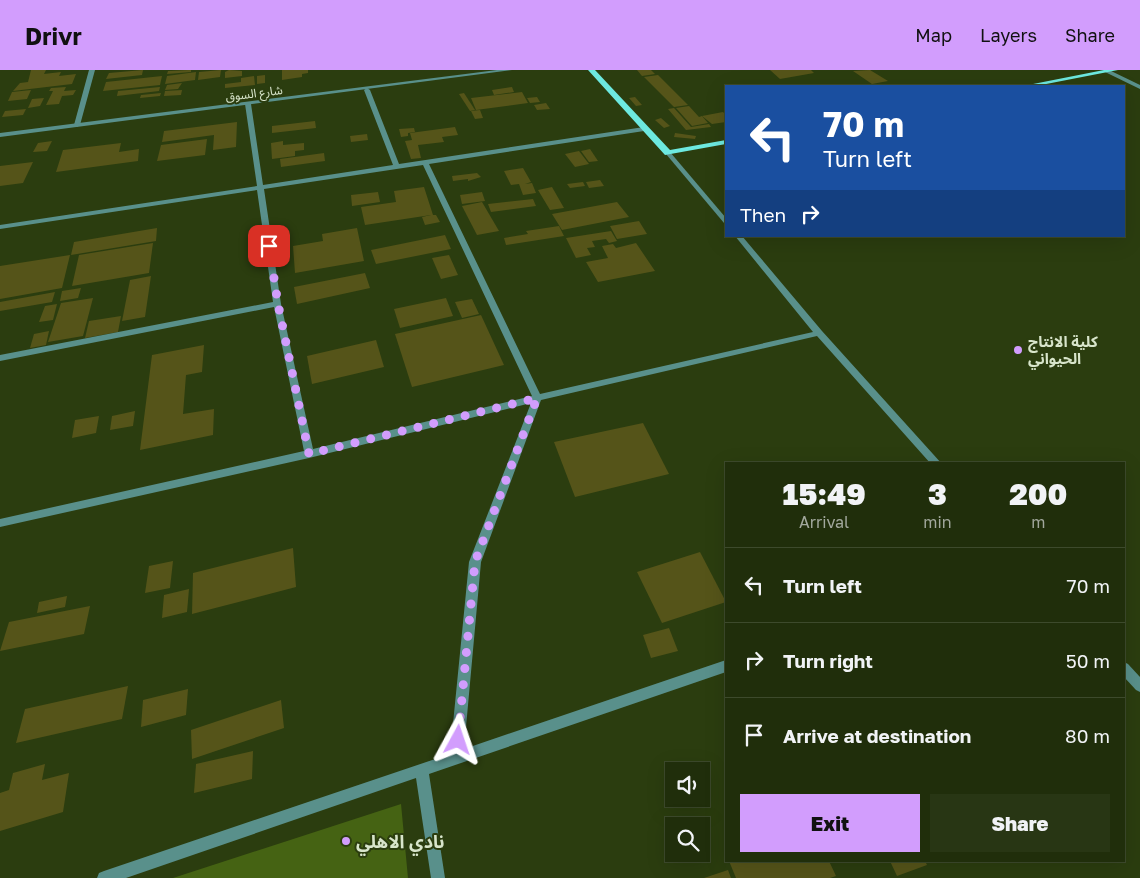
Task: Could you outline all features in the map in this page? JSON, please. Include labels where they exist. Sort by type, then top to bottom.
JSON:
[{"type":"main road","points":[[591,70],[668,153],[725,142]]},
{"type":"main road","points":[[1032,85],[1111,71]]},
{"type":"street","points":[[77,125],[92,70]]},
{"type":"street","name":"شارع السوق","points":[[0,135],[367,90],[510,70]]},
{"type":"street","points":[[1111,71],[1140,87]]},
{"type":"street","points":[[367,90],[396,166]]},
{"type":"street","points":[[248,104],[278,304],[309,454]]},
{"type":"street","points":[[0,227],[644,129]]},
{"type":"street","points":[[668,153],[725,221]]},
{"type":"street","points":[[425,162],[537,398],[475,562],[456,760]]},
{"type":"street","points":[[739,237],[819,333],[935,462]]},
{"type":"street","points":[[0,358],[278,304]]},
{"type":"street","points":[[0,523],[309,454],[537,398],[819,333]]},
{"type":"street","points":[[104,878],[421,769],[456,760],[725,666]]},
{"type":"street","points":[[1125,669],[1140,686]]},
{"type":"street","points":[[421,769],[438,878]]},
{"type":"green space","name":"نادي الاهلي","points":[[401,804],[408,878],[173,878]]},
{"type":"building","points":[[31,70],[46,70],[44,74],[61,72],[59,76],[76,74],[72,84],[13,91],[20,83],[28,82]]},
{"type":"building","points":[[143,70],[142,75],[106,79],[109,73]]},
{"type":"building","points":[[191,70],[191,72],[167,74],[168,71]]},
{"type":"building","points":[[221,70],[220,77],[198,80],[199,72]]},
{"type":"building","points":[[229,70],[242,71],[242,76],[225,78],[225,72]]},
{"type":"building","points":[[282,70],[308,70],[308,73],[302,74],[302,77],[282,80]]},
{"type":"building","points":[[637,70],[651,70],[655,74],[642,76]]},
{"type":"building","points":[[770,70],[811,70],[814,73],[780,79]]},
{"type":"building","points":[[870,70],[888,81],[872,84],[853,71]]},
{"type":"building","points":[[196,72],[195,80],[165,84],[167,76]]},
{"type":"building","points":[[265,75],[265,83],[257,84],[257,76]]},
{"type":"building","points":[[658,75],[688,105],[674,107],[644,77]]},
{"type":"building","points":[[162,76],[160,85],[103,91],[106,82]]},
{"type":"building","points":[[254,76],[255,85],[225,88],[225,84],[241,82],[241,78]]},
{"type":"building","points":[[182,83],[178,89],[165,90],[167,85]]},
{"type":"building","points":[[66,87],[64,91],[76,90],[73,95],[62,96],[59,104],[46,105],[53,91],[49,91],[51,88]]},
{"type":"building","points":[[160,87],[159,91],[117,96],[118,91]]},
{"type":"building","points":[[512,87],[514,92],[494,95],[492,90]]},
{"type":"building","points":[[31,90],[27,99],[8,101],[12,92]]},
{"type":"building","points":[[182,90],[181,95],[164,96],[165,91]]},
{"type":"building","points":[[522,92],[528,103],[476,110],[471,98]]},
{"type":"building","points":[[161,93],[160,96],[140,98],[141,95]]},
{"type":"building","points":[[464,93],[475,110],[470,111],[459,94]]},
{"type":"building","points":[[537,97],[540,102],[530,103],[527,98]]},
{"type":"building","points":[[635,97],[642,105],[636,106],[629,98]]},
{"type":"building","points":[[44,98],[40,106],[28,108],[32,99]]},
{"type":"building","points":[[546,103],[550,109],[537,110],[534,105]]},
{"type":"building","points":[[689,106],[699,117],[702,116],[708,123],[692,126],[676,108]]},
{"type":"building","points":[[674,108],[691,127],[709,124],[711,127],[686,130],[668,109]]},
{"type":"building","points":[[26,109],[23,115],[2,117],[5,111]]},
{"type":"building","points":[[480,110],[483,118],[475,119],[471,111]]},
{"type":"building","points":[[723,112],[725,114],[725,122],[712,124],[702,116]]},
{"type":"building","points":[[661,118],[670,126],[664,128],[655,120]]},
{"type":"building","points":[[315,121],[316,128],[272,133],[272,126]]},
{"type":"building","points":[[237,122],[236,147],[213,150],[214,135],[162,142],[164,131]]},
{"type":"building","points":[[455,127],[458,135],[442,137],[444,142],[418,145],[421,158],[411,159],[405,141],[412,140],[410,133]]},
{"type":"building","points":[[414,128],[415,132],[401,137],[399,129]]},
{"type":"building","points":[[675,133],[696,136],[695,139],[674,137]]},
{"type":"building","points":[[367,134],[368,140],[351,142],[350,136]]},
{"type":"building","points":[[207,139],[205,155],[157,161],[161,145]]},
{"type":"building","points":[[52,141],[47,151],[33,152],[38,143]]},
{"type":"building","points":[[283,141],[283,145],[304,143],[304,150],[295,151],[295,156],[272,159],[271,143]]},
{"type":"building","points":[[121,143],[119,152],[139,149],[138,161],[56,172],[63,150]]},
{"type":"building","points":[[590,149],[598,161],[589,162],[581,151]]},
{"type":"building","points":[[579,151],[589,164],[575,167],[565,154]]},
{"type":"building","points":[[324,153],[325,161],[281,167],[280,159]]},
{"type":"building","points":[[33,162],[23,183],[0,186],[0,166]]},
{"type":"building","points":[[523,168],[531,182],[525,184],[532,183],[536,193],[523,195],[519,184],[511,185],[504,171]]},
{"type":"building","points":[[477,173],[481,177],[468,181],[468,179],[453,181],[452,176]]},
{"type":"building","points":[[600,180],[604,186],[589,188],[586,182]]},
{"type":"building","points":[[583,182],[585,186],[570,188],[567,184]]},
{"type":"building","points":[[424,187],[433,215],[436,215],[440,222],[425,225],[422,217],[431,215],[365,225],[361,207],[396,202],[394,191]]},
{"type":"building","points":[[552,187],[564,208],[550,210],[538,190]]},
{"type":"building","points":[[378,192],[380,202],[352,206],[351,195]]},
{"type":"building","points":[[482,192],[485,201],[462,204],[460,195]]},
{"type":"building","points":[[533,199],[536,206],[491,212],[488,204]]},
{"type":"building","points":[[482,202],[499,231],[477,235],[462,206]]},
{"type":"building","points":[[617,202],[629,217],[562,230],[552,214]]},
{"type":"building","points":[[639,221],[647,234],[617,239],[610,226]]},
{"type":"building","points":[[559,226],[564,236],[506,245],[504,238],[528,234],[526,231]]},
{"type":"building","points":[[157,228],[156,241],[71,255],[74,242]]},
{"type":"building","points":[[357,228],[364,261],[295,273],[293,246],[323,241],[322,234]]},
{"type":"building","points":[[611,231],[617,241],[609,243],[606,239],[592,241],[595,247],[587,248],[591,255],[576,258],[566,238]]},
{"type":"building","points":[[445,235],[451,249],[376,264],[371,250]]},
{"type":"building","points":[[153,243],[149,273],[72,286],[79,255]]},
{"type":"building","points":[[636,243],[655,271],[598,282],[586,262],[608,258],[602,246],[613,244],[616,248]]},
{"type":"building","points":[[70,255],[62,288],[0,299],[0,266]]},
{"type":"building","points":[[449,255],[458,275],[441,279],[432,258]]},
{"type":"building","points":[[365,273],[370,288],[297,304],[294,287]]},
{"type":"building","points":[[151,276],[145,317],[122,321],[130,280]]},
{"type":"building","points":[[81,288],[78,298],[60,301],[62,291]]},
{"type":"building","points":[[55,292],[52,302],[0,311],[0,302]]},
{"type":"building","points":[[93,298],[83,336],[48,342],[61,303]]},
{"type":"building","points":[[446,298],[453,316],[400,328],[394,309]]},
{"type":"building","points":[[472,299],[479,314],[462,318],[455,302]]},
{"type":"building","points":[[57,304],[53,320],[39,322],[45,306]]},
{"type":"building","points":[[481,315],[504,365],[412,387],[395,334]]},
{"type":"building","points":[[121,316],[118,332],[85,338],[89,321]]},
{"type":"building","points":[[49,331],[46,345],[30,348],[34,334]]},
{"type":"building","points":[[376,340],[384,367],[312,384],[307,356]]},
{"type":"building","points":[[204,345],[202,372],[186,375],[183,414],[214,409],[213,435],[140,450],[152,355]]},
{"type":"building","points":[[135,411],[133,426],[110,430],[112,416]]},
{"type":"building","points":[[99,416],[96,433],[72,438],[75,420]]},
{"type":"building","points":[[643,423],[669,474],[575,497],[554,442]]},
{"type":"building","points":[[293,548],[296,587],[192,614],[193,573]]},
{"type":"building","points":[[700,552],[725,602],[662,623],[637,572]]},
{"type":"building","points":[[173,561],[170,588],[145,593],[149,566]]},
{"type":"building","points":[[189,589],[187,612],[162,618],[164,595]]},
{"type":"building","points":[[67,596],[65,607],[37,613],[39,602]]},
{"type":"building","points":[[90,606],[84,634],[0,651],[9,622]]},
{"type":"building","points":[[669,628],[678,651],[651,658],[643,635]]},
{"type":"building","points":[[128,686],[122,719],[16,743],[25,709]]},
{"type":"building","points":[[188,689],[186,715],[141,727],[143,700]]},
{"type":"building","points":[[281,700],[284,728],[192,759],[191,730]]},
{"type":"building","points":[[253,751],[252,779],[194,793],[196,764]]},
{"type":"building","points":[[45,764],[42,780],[69,773],[63,812],[0,831],[0,793],[9,790],[13,773]]},
{"type":"building","points":[[729,862],[829,862],[836,876],[830,878],[736,878]]},
{"type":"building","points":[[890,862],[926,862],[927,865],[897,876]]},
{"type":"building","points":[[728,870],[731,878],[704,878]]},
{"type":"place","name":"كلية الانتاج الحيواني","points":[[1018,350]]},
{"type":"place","name":"نادي الاهلي","points":[[346,841]]},
{"type":"route","points":[[269,246],[278,304],[309,454],[537,398],[475,562],[458,740]]}]
